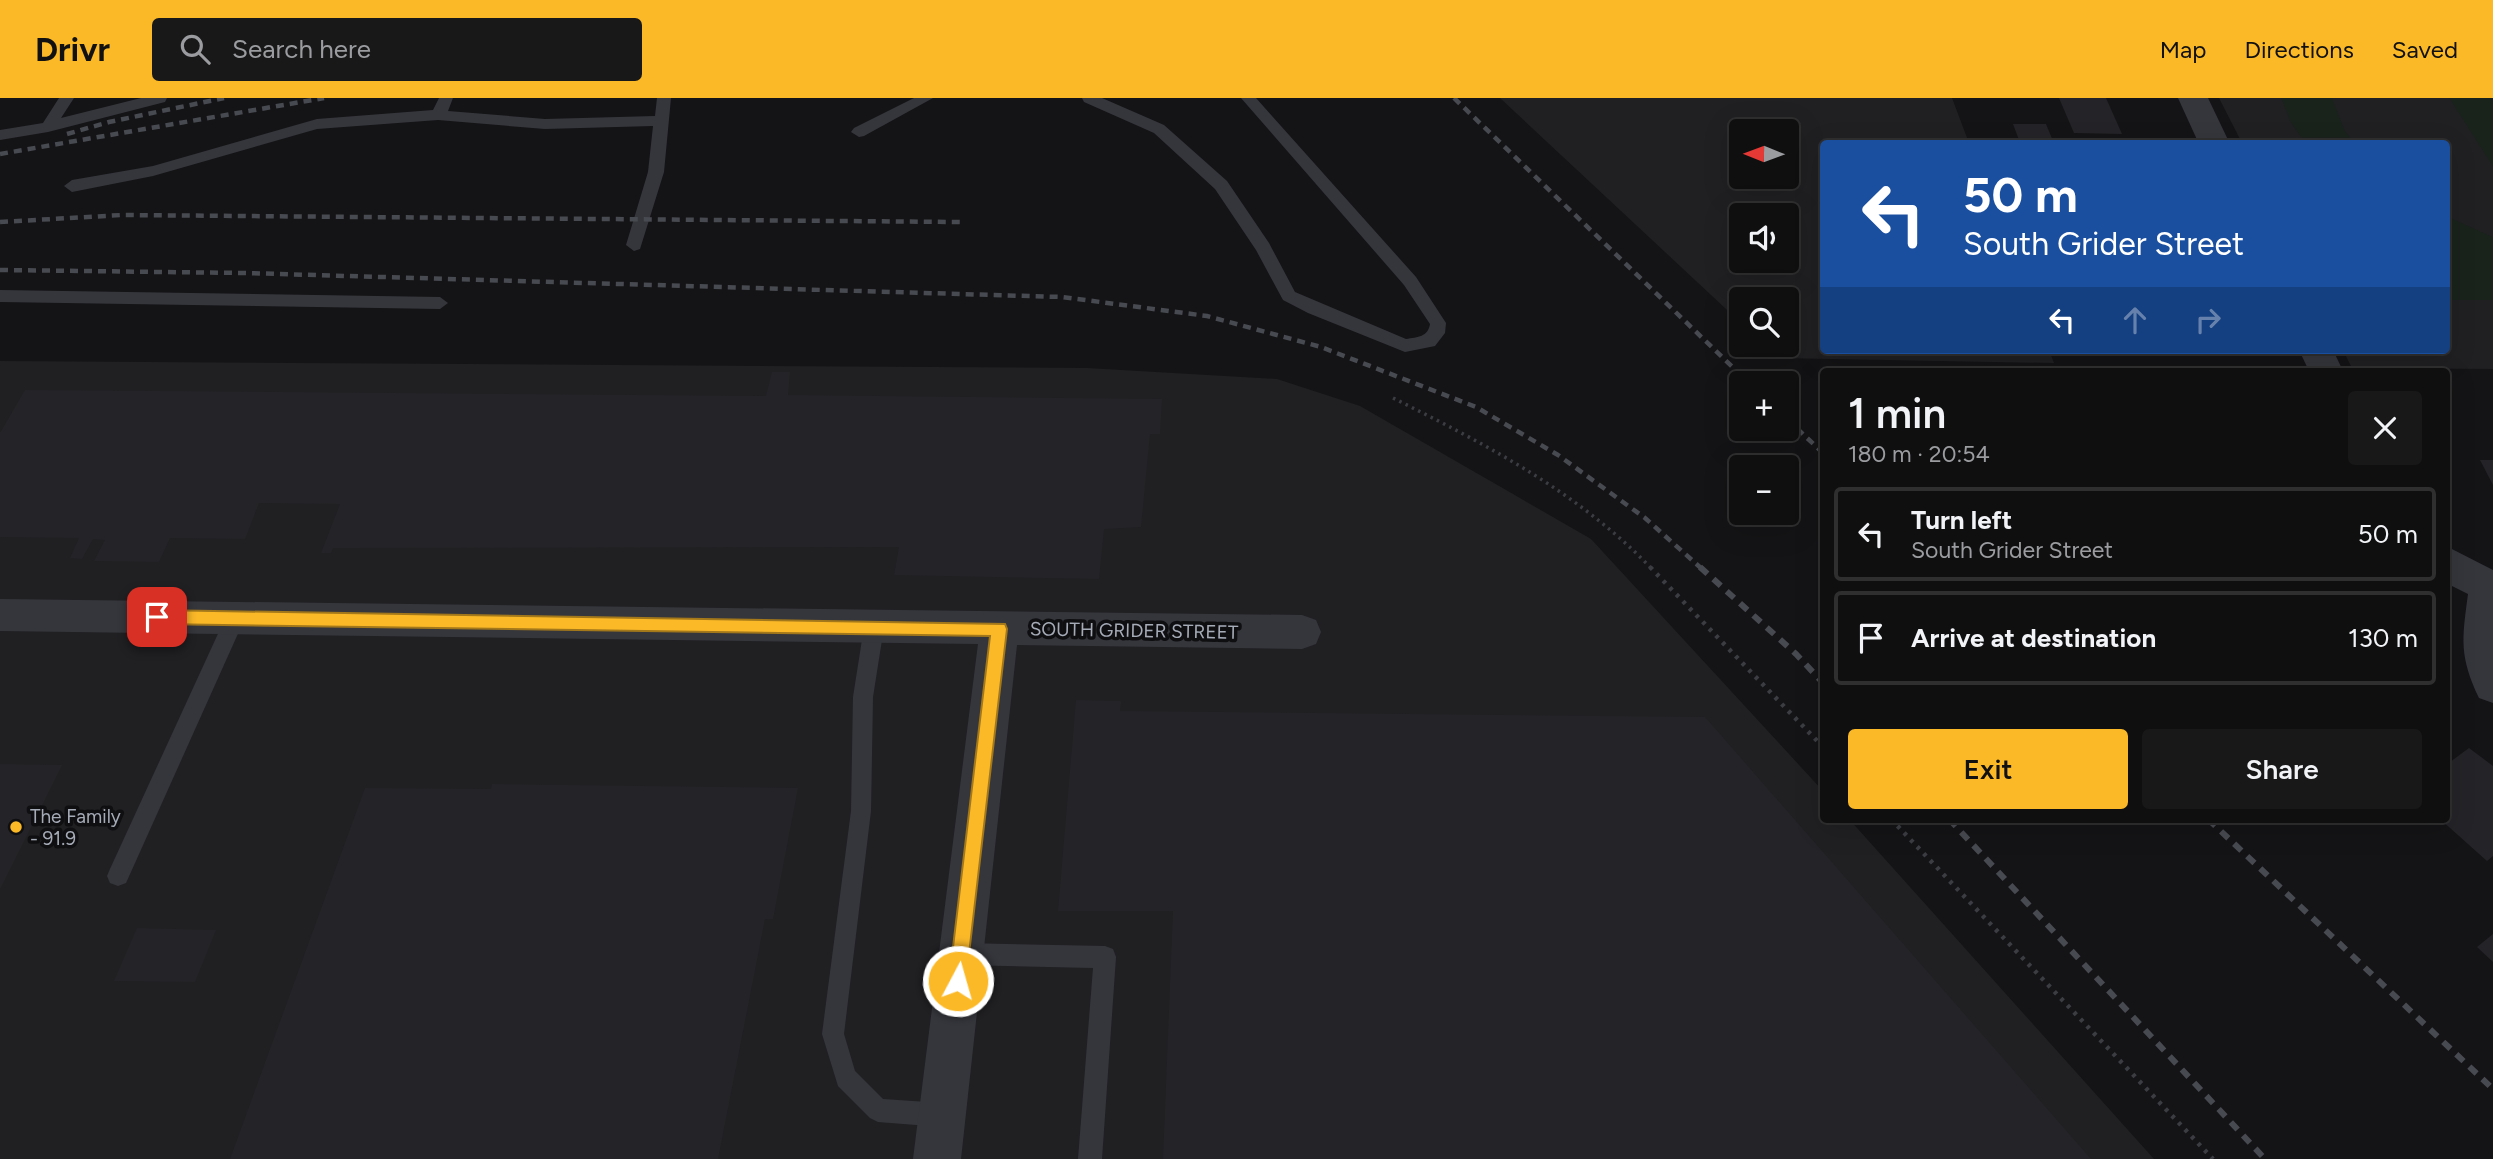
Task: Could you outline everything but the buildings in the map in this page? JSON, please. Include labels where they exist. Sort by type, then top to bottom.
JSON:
[{"type":"street","points":[[2193,98],[2213,140]]},
{"type":"street","points":[[2450,565],[2490,587],[2480,649],[2484,671],[2493,686]]},
{"type":"street","name":"SOUTH GRIDER STREET","points":[[0,615],[1301,632]]},
{"type":"street","points":[[937,1159],[999,629]]},
{"type":"lane","points":[[48,127],[67,98]]},
{"type":"lane","points":[[0,135],[48,127],[160,98]]},
{"type":"lane","points":[[438,115],[446,98]]},
{"type":"lane","points":[[634,245],[656,172],[664,98]]},
{"type":"lane","points":[[859,132],[926,98]]},
{"type":"lane","points":[[1089,98],[1159,129],[1221,186],[1263,247],[1289,296],[1405,346],[1429,341],[1437,333],[1438,323],[1410,281],[1248,98]]},
{"type":"lane","points":[[72,186],[153,171],[317,124],[438,115],[545,124],[660,121]]},
{"type":"lane","points":[[0,296],[440,303]]},
{"type":"lane","points":[[118,876],[235,618]]},
{"type":"lane","points":[[874,627],[863,697],[861,811],[833,1034],[846,1078],[878,1110],[943,1115]]},
{"type":"lane","points":[[962,954],[1105,957],[1090,1159]]},
{"type":"path","points":[[1393,398],[1492,447],[1560,490],[1620,536],[1820,744]]},
{"type":"path","points":[[1895,823],[2213,1159]]},
{"type":"shaded area","points":[[1500,98],[1952,98],[1968,140],[1820,140],[1820,354],[2051,354],[2054,363],[1778,358],[1799,357],[1799,287],[1729,287],[1729,312]]},
{"type":"shaded area","points":[[2219,98],[2493,98],[2493,369],[2352,368],[2345,354],[2450,354],[2450,140],[2240,140]]},
{"type":"shaded area","points":[[2281,98],[2332,98],[2345,131],[2352,140],[2303,140],[2290,121]]},
{"type":"shaded area","points":[[2449,98],[2493,98],[2493,167]]},
{"type":"shaded area","points":[[2450,218],[2493,237],[2493,300],[2450,300]]},
{"type":"shaded area","points":[[0,361],[1087,368],[1277,379],[1360,406],[1591,539],[1820,788],[1820,823],[1853,823],[2154,1159],[0,1159]]},
{"type":"railway","points":[[67,134],[109,122],[224,98]]},
{"type":"railway","points":[[0,154],[324,98]]},
{"type":"railway","points":[[1454,98],[1737,371]]},
{"type":"railway","points":[[0,222],[122,215],[960,222]]},
{"type":"railway","points":[[0,270],[246,273],[1062,297],[1207,316],[1321,347],[1476,407],[1558,455],[1645,518],[1702,569]]},
{"type":"railway","points":[[1799,430],[1820,450]]},
{"type":"railway","points":[[1700,567],[1796,654],[1820,680]]},
{"type":"railway","points":[[1953,823],[2265,1159]]},
{"type":"railway","points":[[2212,823],[2493,1089]]},
{"type":"place","name":"The Family - 91.9","points":[[16,827]]},
{"type":"route","points":[[157,617],[999,629],[958,981]]}]
